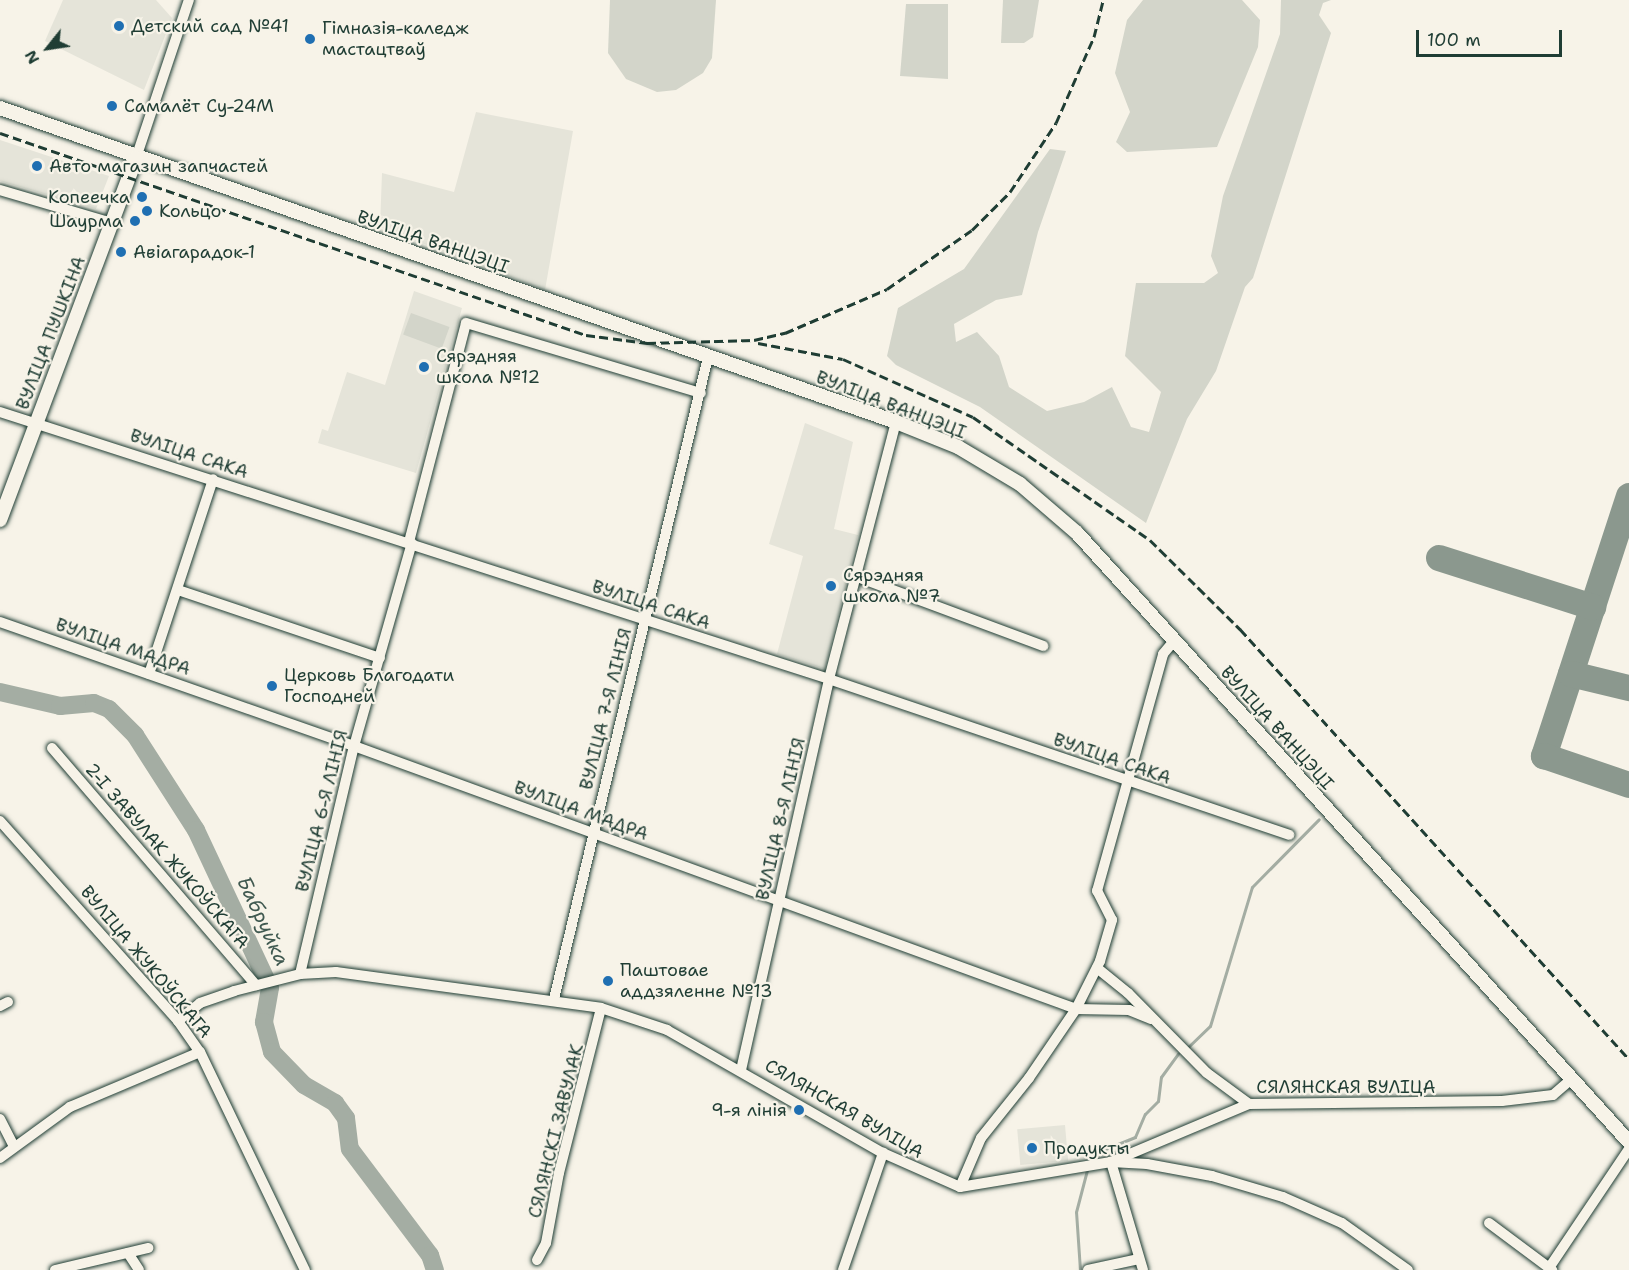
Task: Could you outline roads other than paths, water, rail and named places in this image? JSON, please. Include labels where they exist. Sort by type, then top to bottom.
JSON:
[{"type":"main road","name":"ВУЛІЦА ВАНЦЭЦІ","points":[[0,108],[136,158],[896,422],[958,447],[1020,484],[1077,533],[1570,1080],[1629,1142]]},
{"type":"main road","name":"ВУЛІЦА ПУШКІНА","points":[[0,520],[136,158]]},
{"type":"street","points":[[136,158],[189,0]]},
{"type":"street","points":[[0,190],[112,223]]},
{"type":"street","name":"ВУЛІЦА 6-Я ЛІНІЯ","points":[[300,974],[354,746],[380,658],[466,323],[701,393]]},
{"type":"street","name":"ВУЛІЦА 7-Я ЛІНІЯ","points":[[554,999],[592,832],[708,357]]},
{"type":"street","name":"ВУЛІЦА САКА","points":[[0,412],[213,478],[645,622],[829,679],[1129,783],[1289,835]]},
{"type":"street","name":"ВУЛІЦА 8-Я ЛІНІЯ","points":[[741,1070],[829,679],[896,422]]},
{"type":"street","points":[[149,674],[213,478]]},
{"type":"street","points":[[855,576],[1043,646]]},
{"type":"street","points":[[178,590],[279,622],[380,658]]},
{"type":"street","name":"ВУЛІЦА МАДРА","points":[[0,622],[354,746],[1076,1009],[1129,1010],[1151,1019]]},
{"type":"street","points":[[960,1186],[981,1138],[1029,1078],[1076,1009],[1097,968],[1112,920],[1097,891],[1129,783],[1163,654],[1174,641]]},
{"type":"street","name":"2-І ЗАВУЛАК ЖУКОЎСКАГА","points":[[52,748],[256,985]]},
{"type":"street","name":"ВУЛІЦА ЖУКОЎСКАГА","points":[[0,821],[178,1021],[200,1052],[305,1270]]},
{"type":"street","name":"ВУЛІЦА МАДРА","points":[[1097,968],[1128,993],[1151,1019],[1207,1073],[1249,1104]]},
{"type":"street","name":"СЯЛЯНСКАЯ ВУЛІЦА","points":[[178,1021],[200,1003],[256,985],[300,974],[336,972],[554,999],[602,1008],[667,1030],[741,1070],[883,1153],[960,1186],[1111,1162],[1249,1104],[1502,1101],[1553,1095],[1570,1080]]},
{"type":"street","name":"СЯЛЯНСКІ ЗАВУЛАК","points":[[537,1260],[546,1243],[559,1173],[602,1008]]},
{"type":"street","points":[[0,1158],[70,1107],[200,1052]]},
{"type":"street","points":[[0,1119],[14,1147]]},
{"type":"street","points":[[1489,1223],[1550,1269],[1629,1149]]},
{"type":"street","points":[[843,1270],[883,1153]]},
{"type":"street","points":[[1143,1270],[1111,1162],[1147,1164],[1212,1176],[1283,1197],[1342,1223],[1408,1270]]},
{"type":"street","points":[[55,1270],[148,1248]]},
{"type":"street","points":[[128,1253],[139,1270]]},
{"type":"street","points":[[1088,1270],[1138,1259]]},
{"type":"waterway","name":"Бабруйка","points":[[0,692],[60,706],[94,703],[109,709],[135,735],[196,830],[270,988],[264,1022],[272,1052],[304,1085],[335,1103],[346,1118],[350,1149],[430,1255],[435,1270]]},
{"type":"waterway","points":[[1186,1049],[1210,1026],[1252,887],[1319,819]]},
{"type":"waterway","points":[[1090,1161],[1098,1152],[1135,1137],[1145,1114],[1158,1101],[1161,1077],[1178,1054]]},
{"type":"waterway","points":[[1080,1270],[1076,1212],[1087,1170]]},
{"type":"railway","points":[[0,133],[586,335],[647,343],[754,340],[785,333],[887,289],[972,230],[1010,192],[1056,123],[1094,37],[1103,0]]},
{"type":"railway","points":[[758,343],[843,359],[973,417],[1150,540],[1240,629],[1629,1059]]},
{"type":"place","name":"Детский сад №41","points":[[119,26]]},
{"type":"place","name":"Гімназія-каледж мастацтваў","points":[[310,39]]},
{"type":"place","name":"Самалёт Су-24М","points":[[112,106]]},
{"type":"place","name":"Авто магазин запчастей","points":[[37,166]]},
{"type":"place","name":"Копеечка","points":[[142,197]]},
{"type":"place","name":"Кольцо","points":[[147,211]]},
{"type":"place","name":"Шаурма","points":[[135,221]]},
{"type":"place","name":"Авіагарадок-1","points":[[121,252]]},
{"type":"place","name":"Сярэдняя школа №12","points":[[424,367]]},
{"type":"place","name":"Сярэдняя школа №7","points":[[831,586]]},
{"type":"place","name":"Церковь Благодати Господней","points":[[272,686]]},
{"type":"place","name":"Паштовае аддзяленне №13","points":[[608,981]]},
{"type":"place","name":"9-я лінія","points":[[799,1110]]},
{"type":"place","name":"Продукты","points":[[1032,1148]]}]
